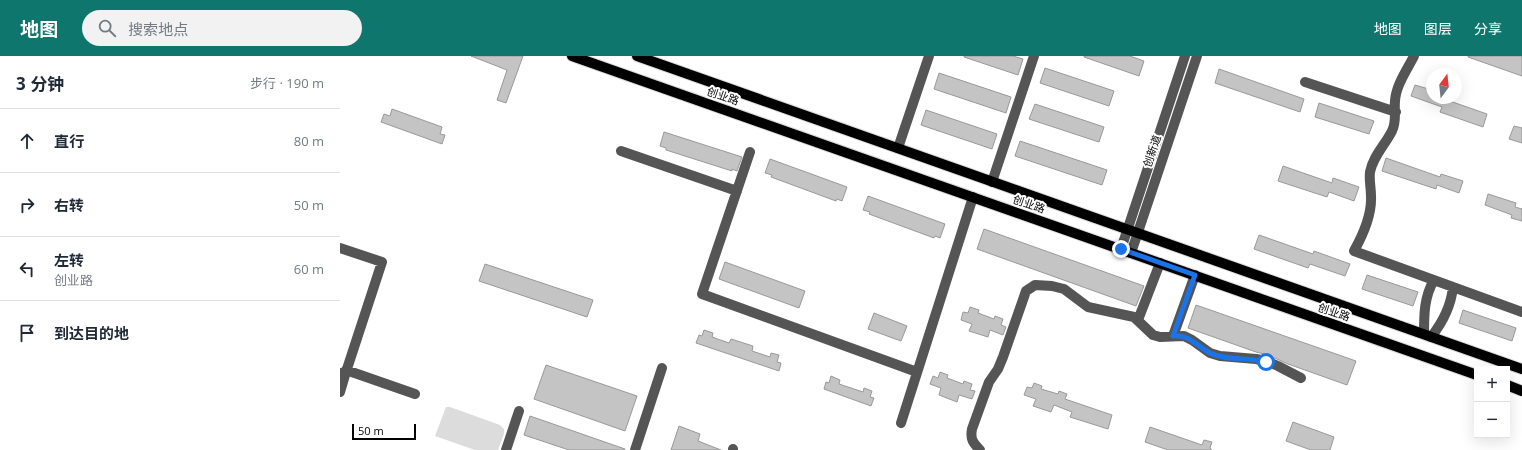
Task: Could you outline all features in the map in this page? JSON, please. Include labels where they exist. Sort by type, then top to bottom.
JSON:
[{"type":"main road","name":"创业路","points":[[572,56],[1474,374]]},
{"type":"main road","name":"创业路","points":[[637,56],[1522,369]]},
{"type":"main road","points":[[1510,386],[1522,391]]},
{"type":"street","points":[[898,148],[929,56]]},
{"type":"street","points":[[992,182],[1034,56]]},
{"type":"street","name":"创新道","points":[[1121,249],[1185,56]]},
{"type":"street","name":"创新道","points":[[1131,253],[1197,56]]},
{"type":"street","points":[[1414,56],[1398,88],[1395,100],[1395,122],[1392,131],[1377,155],[1370,172],[1372,197],[1370,207],[1361,239],[1354,251],[1522,312]]},
{"type":"street","points":[[1305,82],[1396,112]]},
{"type":"street","points":[[621,151],[737,191]]},
{"type":"street","points":[[750,152],[702,294],[917,372]]},
{"type":"street","points":[[901,424],[973,197]]},
{"type":"street","points":[[340,248],[382,262],[344,373],[340,392]]},
{"type":"street","points":[[1138,320],[1160,263]]},
{"type":"street","points":[[1173,336],[1195,275]]},
{"type":"street","points":[[1428,336],[1425,304],[1427,293],[1434,280]]},
{"type":"street","points":[[980,450],[973,442],[970,435],[989,382],[998,369],[1003,357],[1026,291],[1035,285],[1052,286],[1064,289],[1088,306],[1134,317],[1153,334],[1160,337],[1184,336],[1210,353],[1220,356],[1256,359],[1278,366],[1301,378]]},
{"type":"street","points":[[1428,336],[1438,328],[1448,310],[1453,287]]},
{"type":"street","points":[[635,450],[662,368]]},
{"type":"street","points":[[344,373],[415,394]]},
{"type":"street","points":[[506,450],[519,411]]},
{"type":"shaded area","points":[[446,407],[450,407],[500,425],[504,429],[504,434],[498,450],[475,450],[435,436]]},
{"type":"building","points":[[471,56],[523,56],[506,103],[497,100],[507,70]]},
{"type":"building","points":[[964,56],[1013,56],[1023,59],[1018,75]]},
{"type":"building","points":[[1084,56],[1130,56],[1144,61],[1139,76]]},
{"type":"building","points":[[1522,56],[1522,76],[1468,57]]},
{"type":"building","points":[[1045,68],[1114,91],[1109,106],[1040,83]]},
{"type":"building","points":[[1219,69],[1304,99],[1300,112],[1215,83]]},
{"type":"building","points":[[939,73],[1011,97],[1006,113],[934,89]]},
{"type":"building","points":[[1415,85],[1426,88],[1426,101],[1411,96]]},
{"type":"building","points":[[1319,103],[1374,121],[1369,134],[1315,117]]},
{"type":"building","points":[[1035,104],[1104,127],[1099,142],[1029,119]]},
{"type":"building","points":[[1434,104],[1458,104],[1487,114],[1483,127],[1440,112],[1442,107]]},
{"type":"building","points":[[392,109],[442,127],[440,134],[445,135],[442,144],[381,122],[384,114],[390,116]]},
{"type":"building","points":[[926,110],[997,134],[992,149],[921,125]]},
{"type":"building","points":[[1514,126],[1522,128],[1522,143],[1509,139]]},
{"type":"building","points":[[664,132],[742,157],[737,171],[732,169],[732,171],[666,150],[666,148],[660,146]]},
{"type":"building","points":[[1020,141],[1107,170],[1102,185],[1015,156]]},
{"type":"building","points":[[1386,158],[1440,177],[1441,174],[1463,181],[1459,193],[1437,185],[1436,189],[1382,171]]},
{"type":"building","points":[[770,159],[847,187],[842,201],[837,199],[836,201],[771,177],[772,175],[765,173]]},
{"type":"building","points":[[1283,166],[1332,183],[1333,178],[1359,187],[1354,201],[1329,192],[1327,197],[1278,181]]},
{"type":"building","points":[[1488,194],[1516,203],[1515,207],[1522,209],[1522,221],[1511,218],[1512,215],[1485,205]]},
{"type":"building","points":[[868,196],[945,224],[940,238],[935,236],[934,238],[869,214],[870,212],[863,210]]},
{"type":"building","points":[[984,229],[1144,286],[1136,306],[977,249]]},
{"type":"building","points":[[1259,235],[1313,254],[1314,251],[1350,264],[1345,276],[1310,264],[1308,268],[1254,249]]},
{"type":"building","points":[[725,262],[805,291],[799,308],[719,279]]},
{"type":"building","points":[[485,264],[593,300],[587,317],[479,281]]},
{"type":"building","points":[[1367,275],[1418,292],[1413,306],[1362,289]]},
{"type":"building","points":[[1196,305],[1356,361],[1347,385],[1288,364],[1268,355],[1188,328]]},
{"type":"building","points":[[970,307],[979,310],[978,313],[994,319],[995,316],[1003,319],[1001,325],[1006,327],[1003,335],[990,330],[988,337],[969,331],[972,324],[961,320],[963,312],[968,313]]},
{"type":"building","points":[[1463,310],[1516,328],[1512,341],[1459,323]]},
{"type":"building","points":[[874,313],[907,326],[901,341],[868,329]]},
{"type":"building","points":[[704,330],[713,333],[712,337],[729,343],[731,339],[753,346],[752,351],[770,357],[771,353],[779,355],[777,362],[781,363],[779,371],[696,343],[699,335],[702,336]]},
{"type":"building","points":[[546,365],[637,396],[625,431],[534,399]]},
{"type":"building","points":[[940,372],[948,375],[947,378],[963,384],[964,381],[972,384],[970,390],[975,391],[972,399],[959,395],[957,402],[939,395],[941,388],[930,384],[933,376],[938,378]]},
{"type":"building","points":[[831,376],[840,380],[839,384],[863,392],[864,388],[872,391],[870,397],[874,398],[871,406],[824,389],[826,382],[829,383]]},
{"type":"building","points":[[1034,383],[1042,386],[1041,389],[1058,394],[1059,391],[1067,394],[1065,399],[1112,415],[1108,429],[1070,417],[1072,412],[1054,405],[1051,412],[1033,406],[1036,399],[1024,395],[1027,387],[1032,388]]},
{"type":"building","points":[[530,416],[625,450],[569,450],[524,435]]},
{"type":"building","points":[[1293,422],[1334,437],[1330,450],[1311,450],[1286,441]]},
{"type":"building","points":[[679,426],[700,434],[698,441],[721,450],[671,450]]},
{"type":"building","points":[[1150,427],[1202,445],[1204,440],[1212,442],[1210,448],[1212,450],[1168,450],[1145,442]]},
{"type":"route","points":[[1121,249],[1195,275],[1173,336],[1184,336],[1210,353],[1220,356],[1256,359],[1266,362]]}]
